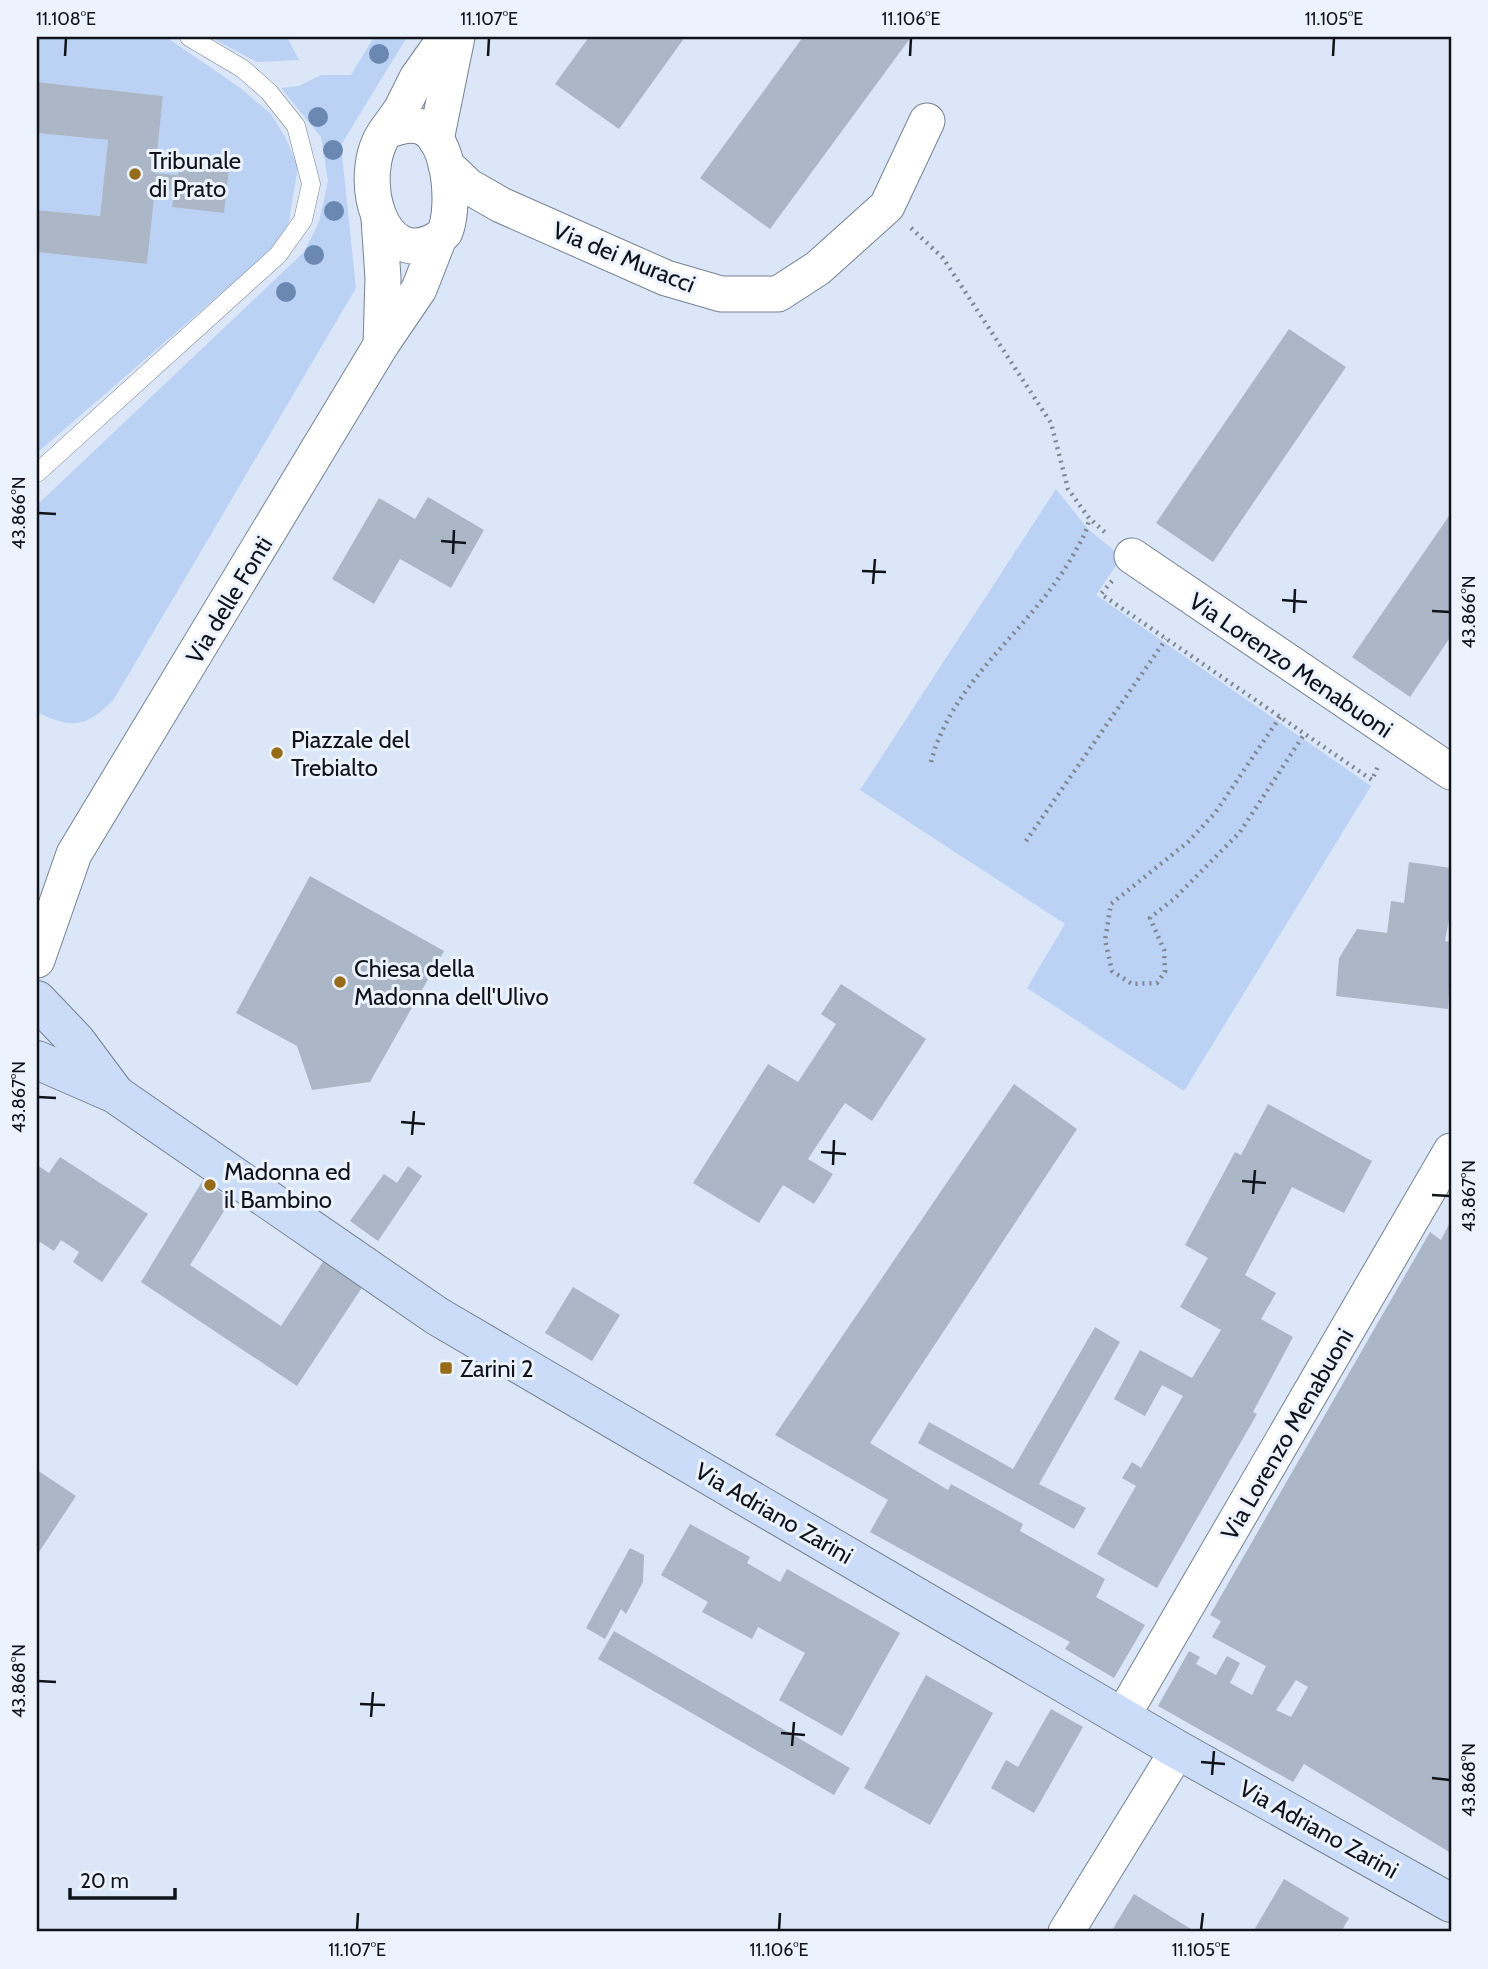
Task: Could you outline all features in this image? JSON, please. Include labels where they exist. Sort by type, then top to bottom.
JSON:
[{"type":"street","name":"Via delle Fonti","points":[[381,345],[383,278],[379,218],[372,193],[373,152],[446,37]]},
{"type":"street","name":"Via delle Fonti","points":[[37,960],[74,854],[381,345],[418,289],[442,235],[450,200],[441,152],[457,37]]},
{"type":"street","name":"Via dei Muracci","points":[[441,152],[468,186],[530,220],[666,278],[721,294],[778,295],[818,268],[887,206],[927,121]]},
{"type":"street","points":[[386,131],[411,125],[424,128],[441,152]]},
{"type":"street","points":[[379,218],[389,232],[411,246],[421,246],[442,235]]},
{"type":"street","name":"Via dei Muracci","points":[[442,235],[496,218],[530,220]]},
{"type":"street","name":"Via Lorenzo Menabuoni","points":[[1132,556],[1451,772]]},
{"type":"street","name":"Via delle Fonti","points":[[37,891],[74,854]]},
{"type":"street","points":[[37,1000],[76,1041],[116,1094]]},
{"type":"street","points":[[37,1060],[116,1094]]},
{"type":"street","name":"Via Adriano Zarini","points":[[116,1094],[437,1317],[1178,1750],[1451,1903]]},
{"type":"street","name":"Via Lorenzo Menabuoni","points":[[1122,1717],[1451,1151]]},
{"type":"street","points":[[1066,1932],[1178,1750]]},
{"type":"lane","points":[[37,473],[278,256],[303,220],[310,184],[296,126],[269,92],[243,69],[189,37]]},
{"type":"path","points":[[887,206],[943,258],[1051,423],[1068,489],[1089,518],[1132,556],[1101,594],[1372,780],[1392,734]]},
{"type":"path","points":[[931,762],[937,738],[974,680],[1028,620],[1059,579],[1088,529],[1089,518]]},
{"type":"path","points":[[1026,842],[1166,639]]},
{"type":"path","points":[[1280,717],[1215,813],[1188,842],[1111,904],[1105,940],[1112,971],[1132,984],[1157,983],[1165,972],[1164,950],[1150,918],[1175,898],[1240,832],[1305,733]]},
{"type":"shaded area","points":[[37,37],[166,37],[239,87],[271,114],[298,167],[288,226],[272,249],[37,453],[37,252],[147,264],[155,189],[174,191],[172,207],[224,212],[230,163],[180,157],[178,175],[155,173],[163,96],[37,82]]},
{"type":"shaded area","points":[[210,37],[287,37],[299,60],[257,62]]},
{"type":"shaded area","points":[[374,37],[407,37],[341,145],[356,288],[114,699],[95,716],[78,723],[49,718],[37,712],[37,505],[304,252],[319,222],[328,181],[321,137],[281,88],[299,86],[321,75],[351,75]]},
{"type":"shaded area","points":[[37,133],[108,140],[100,216],[37,210]]},
{"type":"shaded area","points":[[1056,489],[1088,529],[1122,557],[1096,595],[1371,786],[1184,1091],[1027,988],[1065,924],[860,790]]},
{"type":"building","points":[[589,37],[685,37],[619,129],[555,84]]},
{"type":"building","points":[[803,37],[911,37],[770,229],[700,178]]},
{"type":"building","name":"Tribunale di Prato","points":[[37,82],[163,96],[155,173],[178,175],[179,157],[230,162],[224,213],[172,207],[174,191],[155,189],[147,264],[37,252],[37,210],[100,216],[108,140],[37,133]]},
{"type":"building","points":[[1289,329],[1346,367],[1213,562],[1156,523]]},
{"type":"building","points":[[428,497],[484,530],[451,588],[400,559],[374,604],[332,579],[379,498],[415,519]]},
{"type":"building","points":[[1451,513],[1451,636],[1410,697],[1352,657]]},
{"type":"building","points":[[1409,862],[1451,868],[1451,909],[1445,941],[1451,942],[1448,1009],[1336,996],[1339,958],[1357,929],[1387,933],[1391,901],[1404,903]]},
{"type":"building","name":"Chiesa della Madonna dell'Ulivo","points":[[310,876],[444,951],[370,1082],[312,1090],[297,1046],[236,1013]]},
{"type":"building","points":[[841,984],[926,1039],[872,1121],[845,1103],[840,1110],[808,1159],[833,1174],[814,1204],[783,1185],[759,1223],[693,1183],[768,1064],[798,1082],[836,1024],[821,1014]]},
{"type":"building","points":[[1014,1084],[1077,1129],[870,1443],[948,1490],[951,1484],[1023,1524],[1020,1531],[1105,1579],[1096,1597],[1145,1625],[1114,1678],[1065,1649],[1070,1642],[870,1532],[888,1500],[775,1435]]},
{"type":"building","points":[[1268,1104],[1372,1161],[1344,1213],[1292,1187],[1245,1275],[1276,1293],[1261,1319],[1293,1337],[1253,1412],[1257,1414],[1157,1588],[1097,1554],[1136,1486],[1122,1478],[1132,1462],[1141,1468],[1183,1396],[1162,1385],[1145,1416],[1114,1399],[1140,1350],[1192,1378],[1221,1330],[1180,1307],[1208,1258],[1185,1245],[1235,1152],[1241,1155]]},
{"type":"building","points":[[60,1157],[148,1214],[102,1282],[73,1262],[79,1252],[61,1240],[54,1251],[40,1242],[37,1247],[37,1165],[49,1173]]},
{"type":"building","points":[[408,1166],[422,1176],[378,1241],[350,1221],[384,1174],[397,1183]]},
{"type":"building","points":[[203,1180],[231,1200],[190,1265],[281,1326],[326,1257],[363,1286],[297,1386],[141,1282]]},
{"type":"building","points":[[1451,1220],[1451,1853],[1304,1764],[1293,1782],[1158,1706],[1189,1651],[1200,1657],[1196,1664],[1216,1675],[1227,1656],[1240,1663],[1230,1683],[1252,1695],[1266,1666],[1212,1637],[1221,1621],[1210,1615],[1430,1232],[1441,1240]],"holes":[[[1296,1680],[1308,1687],[1291,1717],[1276,1710]]]},
{"type":"building","points":[[573,1287],[620,1315],[592,1361],[545,1333]]},
{"type":"building","points":[[1095,1327],[1120,1342],[1039,1484],[1086,1508],[1074,1529],[918,1443],[929,1422],[1013,1469]]},
{"type":"building","points":[[37,1470],[76,1496],[37,1555]]},
{"type":"building","points":[[690,1524],[750,1557],[747,1563],[780,1582],[787,1569],[900,1633],[842,1736],[779,1700],[805,1653],[758,1627],[752,1639],[702,1612],[708,1602],[661,1575]]},
{"type":"building","points":[[630,1548],[644,1555],[643,1582],[626,1614],[621,1609],[605,1639],[586,1628]]},
{"type":"building","points":[[614,1631],[850,1768],[834,1795],[598,1659]]},
{"type":"building","points":[[926,1675],[993,1713],[930,1825],[864,1788]]},
{"type":"building","points":[[1051,1709],[1083,1727],[1034,1813],[991,1788],[1006,1760],[1018,1767]]},
{"type":"building","points":[[1284,1879],[1349,1918],[1341,1932],[1253,1932]]},
{"type":"building","points":[[1134,1894],[1191,1929],[1189,1932],[1111,1932]]},
{"type":"place","name":"Tribunale di Prato","points":[[135,174]]},
{"type":"place","name":"Piazzale del Trebialto","points":[[277,753]]},
{"type":"place","name":"Chiesa della Madonna dell'Ulivo","points":[[340,982]]},
{"type":"place","name":"Madonna ed il Bambino","points":[[210,1185]]},
{"type":"place","name":"Zarini 2","points":[[446,1368]]}]
